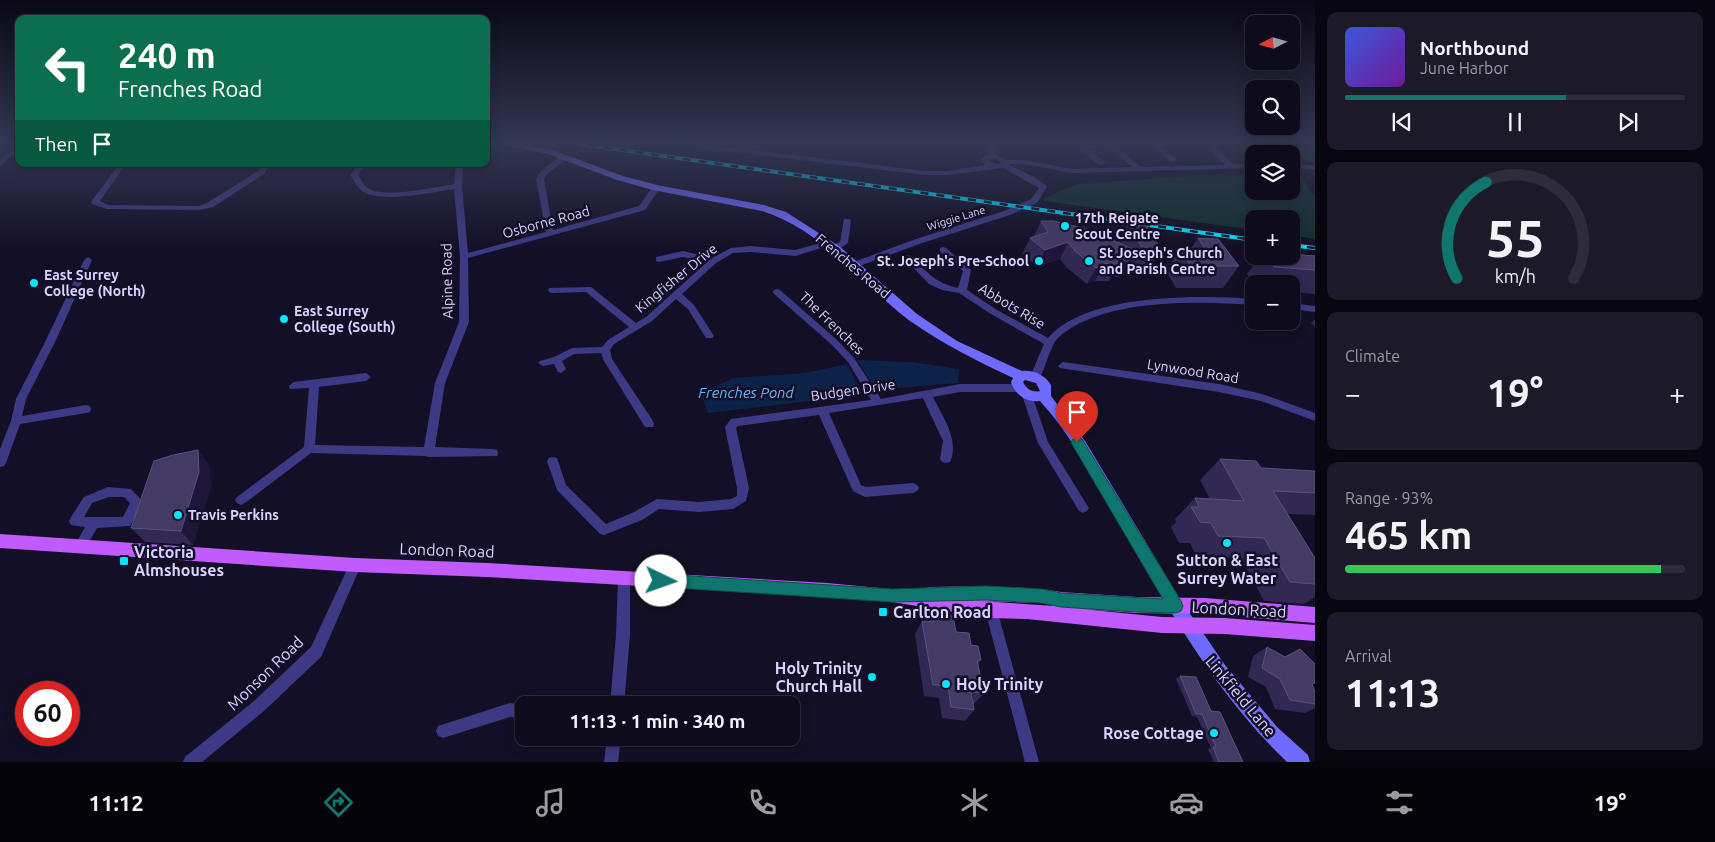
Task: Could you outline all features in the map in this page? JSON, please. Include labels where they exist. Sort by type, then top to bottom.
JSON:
[{"type":"main road","name":"London Road","points":[[0,541],[354,565],[487,570],[892,596],[991,610],[1027,611],[1162,625],[1315,633]]},
{"type":"main road","name":"London Road","points":[[892,596],[986,593],[1042,596],[1061,600],[1136,605],[1206,606],[1315,615]]},
{"type":"street","points":[[112,179],[95,202],[107,207],[187,210],[210,206],[251,179]]},
{"type":"street","points":[[357,179],[365,189],[393,194],[458,186]]},
{"type":"street","name":"Alpine Road","points":[[429,453],[440,383],[464,322],[464,257],[459,179]]},
{"type":"street","points":[[540,179],[550,234]]},
{"type":"street","name":"Frenches Road","points":[[622,179],[656,188],[764,208],[784,214],[835,245],[854,265],[913,317],[1022,386]]},
{"type":"street","name":"Wiggie Lane","points":[[854,265],[919,241],[987,221],[1034,201],[1043,187],[1030,179]]},
{"type":"street","name":"Osborne Road","points":[[464,257],[642,208],[656,188]]},
{"type":"street","points":[[835,245],[847,221]]},
{"type":"street","name":"Kingfisher Drive","points":[[605,350],[611,342],[649,319],[714,261],[731,251],[740,249],[795,253],[835,245]]},
{"type":"street","name":"Abbots Rise","points":[[943,250],[967,270],[962,291]]},
{"type":"street","points":[[659,259],[683,254],[714,261]]},
{"type":"street","name":"Abbots Rise","points":[[908,258],[932,282],[945,288],[962,291],[994,312],[1049,343]]},
{"type":"street","points":[[0,463],[16,421],[21,399],[88,260]]},
{"type":"street","points":[[552,290],[588,289],[635,327]]},
{"type":"street","name":"The Frenches","points":[[777,292],[834,342],[851,360],[878,403]]},
{"type":"street","points":[[677,294],[692,307],[709,336]]},
{"type":"street","points":[[1022,386],[1035,377],[1049,343],[1061,330],[1085,318],[1130,306],[1180,300],[1218,299],[1245,301]]},
{"type":"street","points":[[1300,308],[1315,310]]},
{"type":"street","points":[[543,363],[559,364],[572,351],[605,350],[607,359],[650,424]]},
{"type":"street","name":"Lynwood Road","points":[[1063,366],[1219,388],[1262,398],[1315,417]]},
{"type":"street","points":[[294,386],[366,377]]},
{"type":"street","points":[[1022,386],[1037,397],[1043,396],[1047,390],[1046,384],[1035,377]]},
{"type":"street","points":[[309,449],[314,384]]},
{"type":"street","points":[[1022,386],[1043,443],[1083,508]]},
{"type":"street","name":"Budgen Drive","points":[[553,461],[560,487],[604,530],[638,516],[657,504],[699,507],[738,502],[744,494],[730,427],[732,424],[878,403],[960,388],[1022,386]]},
{"type":"street","points":[[926,394],[948,440],[946,459]]},
{"type":"street","points":[[1043,396],[1085,454],[1186,625]]},
{"type":"street","points":[[16,421],[86,409]]},
{"type":"street","points":[[822,410],[857,488],[865,492],[913,488]]},
{"type":"street","points":[[241,500],[309,449],[493,453]]},
{"type":"street","points":[[108,492],[127,492],[137,502],[126,522],[94,523],[75,521],[88,500],[108,492]]},
{"type":"street","points":[[81,546],[94,523]]},
{"type":"street","name":"Monson Road","points":[[190,762],[260,706],[316,652],[354,565]]},
{"type":"street","points":[[618,696],[624,635],[624,578]]},
{"type":"street","points":[[986,593],[1032,762]]},
{"type":"street","name":"Linkfield Lane","points":[[1186,625],[1199,646],[1240,700],[1265,728],[1301,762]]},
{"type":"street","points":[[443,731],[510,710],[515,710]]},
{"type":"street","points":[[611,762],[613,746]]},
{"type":"green space","points":[[1154,179],[1245,179],[1245,200],[1300,200],[1300,179],[1302,179],[1315,197],[1315,239],[1300,236],[1300,210],[1245,210],[1245,229],[1044,201],[1044,198],[1077,184]]},
{"type":"water","points":[[857,360],[911,362],[959,369],[958,383],[900,388],[873,385]]},
{"type":"water","name":"Frenches Pond","points":[[847,364],[858,385],[852,396],[708,413],[701,393],[733,378],[805,373]]},
{"type":"building","points":[[1041,221],[1054,221],[1091,230],[1136,251],[1128,261],[1118,258],[1118,264],[1104,264],[1096,268],[1075,251],[1068,242],[1045,250],[1030,238],[1048,232]]},
{"type":"building","points":[[1128,225],[1146,226],[1161,249],[1143,249]]},
{"type":"building","points":[[1198,238],[1218,239],[1239,266],[1191,266],[1180,249],[1206,250]]},
{"type":"building","points":[[1300,255],[1315,256],[1315,270],[1274,267],[1273,265],[1300,265]]},
{"type":"building","points":[[198,450],[199,472],[181,531],[131,528],[154,461]]},
{"type":"building","points":[[1220,459],[1256,461],[1261,468],[1315,471],[1315,493],[1273,491],[1315,558],[1315,584],[1290,582],[1264,538],[1218,536],[1211,523],[1200,522],[1191,507],[1199,507],[1195,498],[1244,501]]},
{"type":"building","name":"Holy Trinity","points":[[933,614],[953,616],[956,632],[969,633],[971,645],[978,646],[981,660],[977,660],[984,693],[971,692],[974,710],[951,707],[948,686],[933,685],[922,621],[934,622]]},
{"type":"building","points":[[1267,647],[1285,657],[1300,649],[1315,664],[1315,683],[1312,684],[1315,692],[1315,704],[1290,700],[1280,679],[1262,668]]},
{"type":"building","name":"Rose Cottage","points":[[1180,676],[1196,677],[1211,711],[1220,712],[1243,762],[1219,762],[1213,747],[1216,747],[1202,714],[1196,714]]},
{"type":"railway","points":[[822,179],[1245,239]]},
{"type":"railway","points":[[1300,246],[1315,248]]},
{"type":"place","name":"17th Reigate Scout Centre","points":[[1065,226]]},
{"type":"place","name":"St. Joseph's Pre-School","points":[[1039,261]]},
{"type":"place","name":"St Joseph's Church and Parish Centre","points":[[1089,261]]},
{"type":"place","name":"East Surrey College (North)","points":[[34,283]]},
{"type":"place","name":"East Surrey College (South)","points":[[284,319]]},
{"type":"place","name":"Travis Perkins","points":[[178,515]]},
{"type":"place","name":"Sutton & East Surrey Water","points":[[1227,543]]},
{"type":"place","name":"Victoria Almshouses","points":[[124,561]]},
{"type":"place","name":"Carlton Road","points":[[883,612]]},
{"type":"place","name":"Holy Trinity Church Hall","points":[[872,677]]},
{"type":"place","name":"Holy Trinity","points":[[946,684]]},
{"type":"place","name":"Rose Cottage","points":[[1214,733]]},
{"type":"route","points":[[661,581],[827,590],[892,596],[986,593],[1042,596],[1061,600],[1144,606],[1176,606],[1077,442]]}]
